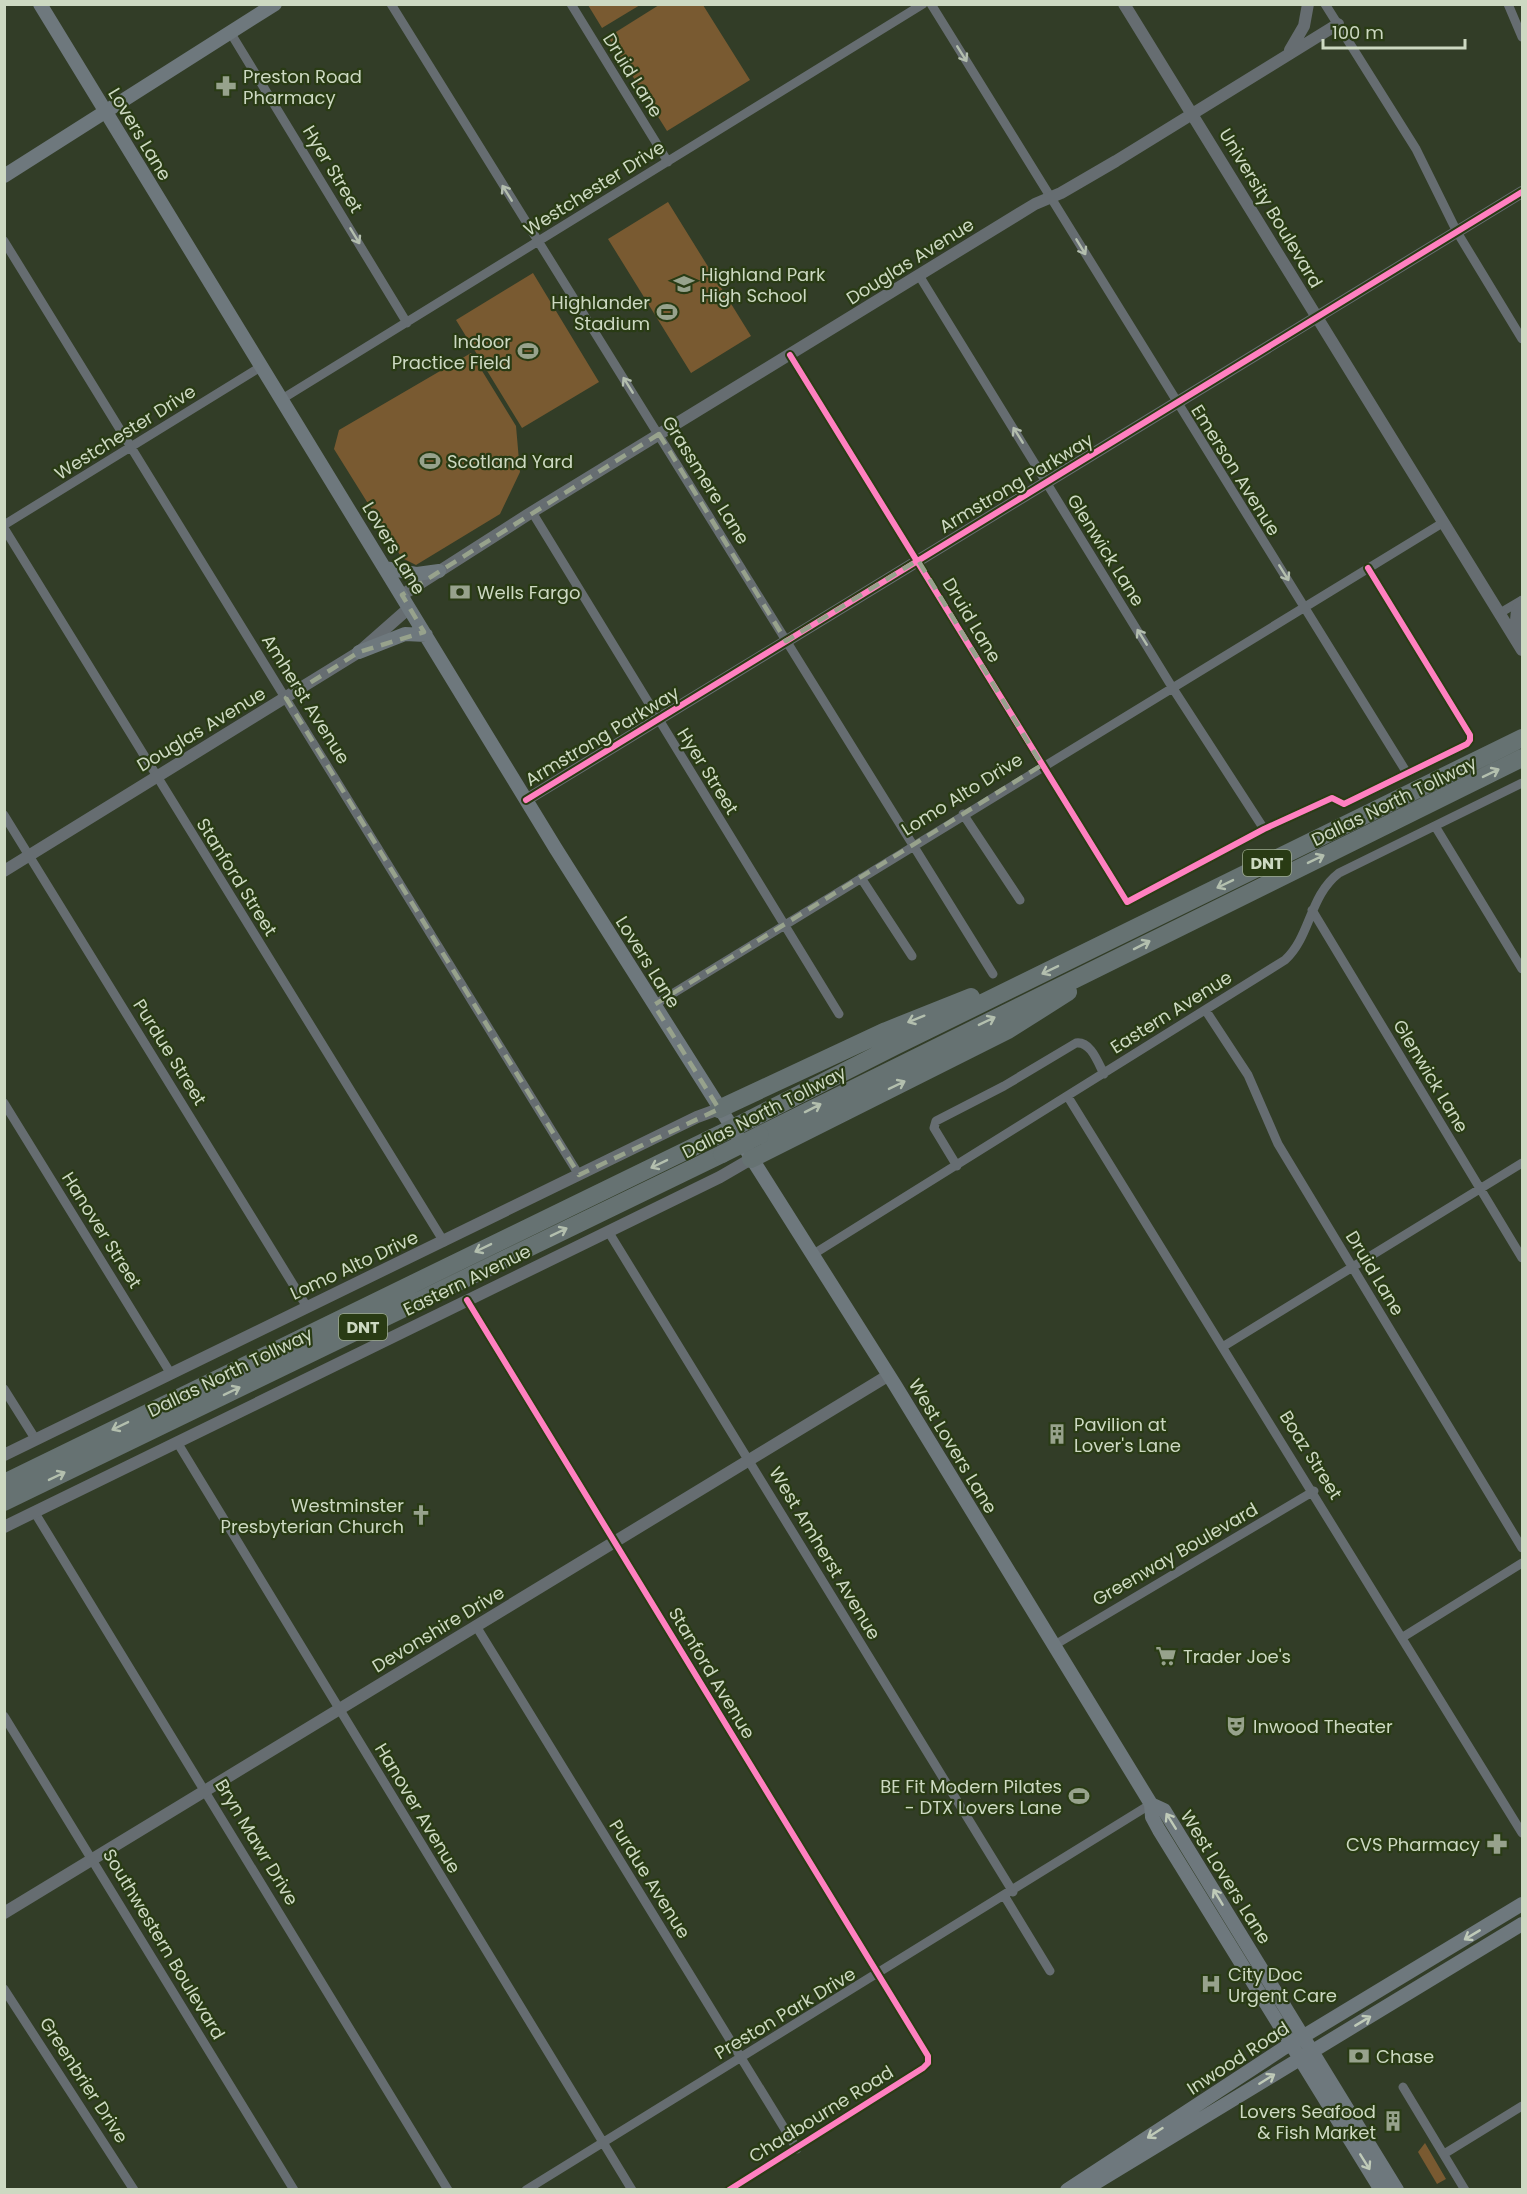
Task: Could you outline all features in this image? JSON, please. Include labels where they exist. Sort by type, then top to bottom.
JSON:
[{"type":"highway","name":"Dallas North Tollway","points":[[756,1127],[1011,989],[1522,738]]},
{"type":"highway","name":"Dallas North Tollway","points":[[4,1502],[717,1146],[1096,968],[1522,758]]},
{"type":"highway","points":[[751,1159],[1008,1030],[1063,997],[1096,968]]},
{"type":"highway","points":[[719,1110],[886,1031],[969,998],[1011,989]]},
{"type":"highway","name":"Dallas North Tollway","points":[[4,1483],[717,1146]]},
{"type":"main road","name":"Lovers Lane","points":[[40,4],[526,800],[719,1110]]},
{"type":"main road","points":[[4,176],[275,4]]},
{"type":"main road","points":[[386,568],[417,574],[439,571]]},
{"type":"main road","points":[[359,652],[405,634],[426,635]]},
{"type":"main road","name":"West Lovers Lane","points":[[719,1110],[889,1375],[1151,1804],[1152,1817],[1230,1943],[1298,2040]]},
{"type":"main road","name":"West Lovers Lane","points":[[1151,1804],[1164,1810],[1237,1929],[1381,2190]]},
{"type":"main road","name":"Inwood Road","points":[[1084,2190],[1190,2118],[1298,2040],[1522,1904]]},
{"type":"main road","name":"Inwood Road","points":[[1067,2190],[1190,2118],[1307,2055],[1522,1924]]},
{"type":"main road","points":[[1230,1943],[1237,1929]]},
{"type":"main road","name":"West Lovers Lane","points":[[1307,2055],[1397,2190]]},
{"type":"street","name":"Grassmere Lane","points":[[391,4],[993,974]]},
{"type":"street","name":"Druid Lane","points":[[571,4],[668,162]]},
{"type":"street","name":"Westchester Drive","points":[[282,399],[923,4]]},
{"type":"street","name":"Emerson Avenue","points":[[932,4],[1176,403],[1407,772]]},
{"type":"street","name":"University Boulevard","points":[[1124,4],[1522,650]]},
{"type":"street","name":"Douglas Avenue","points":[[1285,56],[1298,39],[1308,4]]},
{"type":"street","points":[[1325,4],[1427,168],[1457,232],[1522,339]]},
{"type":"street","points":[[1508,4],[1522,37]]},
{"type":"street","name":"Douglas Avenue","points":[[402,595],[532,512],[1035,204],[1051,197],[1338,24]]},
{"type":"street","name":"Hyer Street","points":[[230,32],[407,323]]},
{"type":"street","name":"Armstrong Parkway","points":[[526,800],[1522,192]]},
{"type":"street","name":"Amherst Avenue","points":[[4,241],[579,1175]]},
{"type":"street","name":"Glenwick Lane","points":[[920,276],[1172,687],[1264,829]]},
{"type":"street","name":"Druid Lane","points":[[790,355],[1127,902],[1264,829]]},
{"type":"street","name":"Westchester Drive","points":[[4,526],[262,366]]},
{"type":"street","name":"Hyer Street","points":[[532,512],[657,721],[839,1014]]},
{"type":"street","name":"Lomo Alto Drive","points":[[654,1005],[1042,765],[1444,522]]},
{"type":"street","name":"Stanford Street","points":[[4,526],[156,777],[444,1242]]},
{"type":"street","points":[[1264,829],[1332,798],[1344,804],[1467,744],[1470,740],[1470,735],[1368,568]]},
{"type":"street","points":[[1500,613],[1522,601]]},
{"type":"street","points":[[1522,601],[1516,611],[1522,650]]},
{"type":"street","name":"Douglas Avenue","points":[[4,871],[359,652],[409,608]]},
{"type":"street","name":"Eastern Avenue","points":[[812,1255],[1262,976],[1292,954],[1320,892],[1339,873],[1522,783]]},
{"type":"street","points":[[963,814],[1020,900]]},
{"type":"street","name":"Purdue Street","points":[[4,815],[307,1307]]},
{"type":"street","points":[[1435,826],[1522,969]]},
{"type":"street","points":[[861,878],[912,956]]},
{"type":"street","name":"Glenwick Lane","points":[[1312,910],[1522,1258]]},
{"type":"street","name":"Druid Lane","points":[[1206,1011],[1248,1075],[1278,1144],[1522,1548]]},
{"type":"street","points":[[957,1166],[934,1128],[936,1121],[1004,1086],[1076,1043],[1090,1048],[1104,1074]]},
{"type":"street","name":"Boaz Street","points":[[1068,1096],[1314,1491],[1522,1833]]},
{"type":"street","name":"Hanover Street","points":[[4,1103],[171,1374]]},
{"type":"street","name":"Lomo Alto Drive","points":[[4,1455],[697,1117],[719,1110]]},
{"type":"street","name":"Eastern Avenue","points":[[4,1527],[608,1232],[751,1159]]},
{"type":"street","points":[[1224,1346],[1522,1163]]},
{"type":"street","name":"West Amherst Avenue","points":[[608,1232],[750,1461],[1009,1894],[1050,1971]]},
{"type":"street","name":"Stanford Avenue","points":[[467,1300],[928,2056],[928,2063]]},
{"type":"street","name":"Devonshire Drive","points":[[4,1913],[889,1375]]},
{"type":"street","points":[[4,1389],[36,1440]]},
{"type":"street","name":"Hanover Avenue","points":[[177,1442],[632,2190]]},
{"type":"street","name":"Greenway Boulevard","points":[[1053,1646],[1314,1491]]},
{"type":"street","name":"Bryn Mawr Drive","points":[[35,1513],[207,1791],[448,2190]]},
{"type":"street","points":[[1403,1637],[1522,1563]]},
{"type":"street","name":"Purdue Avenue","points":[[476,1626],[797,2149]]},
{"type":"street","name":"Southwestern Boulevard","points":[[4,1716],[294,2190]]},
{"type":"street","name":"Preston Park Drive","points":[[526,2190],[879,1975],[1151,1804]]},
{"type":"street","name":"Greenbrier Drive","points":[[4,1989],[134,2190]]},
{"type":"street","name":"Chadbourne Road","points":[[729,2190],[797,2149],[928,2063]]},
{"type":"street","points":[[1403,2087],[1466,2190]]},
{"type":"street","points":[[1444,2154],[1522,2106]]},
{"type":"highlighted area","points":[[659,434],[786,641],[918,560],[1042,765],[654,1005],[719,1109],[579,1175],[286,698],[359,652],[424,632],[402,595]]},
{"type":"shaded area","points":[[588,5],[640,5],[602,28]]},
{"type":"shaded area","points":[[659,5],[703,5],[750,80],[667,131],[608,37]]},
{"type":"shaded area","points":[[668,202],[751,336],[691,373],[608,239]]},
{"type":"shaded area","name":"Indoor Practice Field","points":[[533,273],[599,382],[522,428],[456,320]]},
{"type":"shaded area","name":"Scotland Yard","points":[[471,353],[516,426],[520,472],[500,514],[416,565],[402,558],[334,449],[339,430]]},
{"type":"shaded area","points":[[1425,2143],[1446,2179],[1437,2184],[1418,2152]]},
{"type":"cycle path","points":[[526,800],[1522,192]]},
{"type":"cycle path","points":[[790,355],[1127,902],[1264,829],[1332,798],[1344,804],[1467,744],[1470,740],[1470,735],[1368,568]]},
{"type":"cycle path","points":[[467,1300],[928,2056],[928,2063],[923,2068],[729,2190]]},
{"type":"place","name":"Preston Road Pharmacy","points":[[226,86]]},
{"type":"place","name":"Highland Park High School","points":[[684,284]]},
{"type":"place","name":"Highlander Stadium","points":[[667,312]]},
{"type":"place","name":"Indoor Practice Field","points":[[528,351]]},
{"type":"place","name":"Scotland Yard","points":[[430,461]]},
{"type":"place","name":"Wells Fargo","points":[[460,592]]},
{"type":"place","name":"Pavilion at Lover's Lane","points":[[1057,1434]]},
{"type":"place","name":"Westminster Presbyterian Church","points":[[421,1515]]},
{"type":"place","name":"Trader Joe's","points":[[1166,1656]]},
{"type":"place","name":"Inwood Theater","points":[[1236,1726]]},
{"type":"place","name":"BE Fit Modern Pilates - DTX Lovers Lane","points":[[1079,1796]]},
{"type":"place","name":"CVS Pharmacy","points":[[1497,1844]]},
{"type":"place","name":"City Doc Urgent Care","points":[[1211,1984]]},
{"type":"place","name":"Chase","points":[[1359,2056]]},
{"type":"place","name":"Lovers Seafood & Fish Market","points":[[1393,2121]]}]
